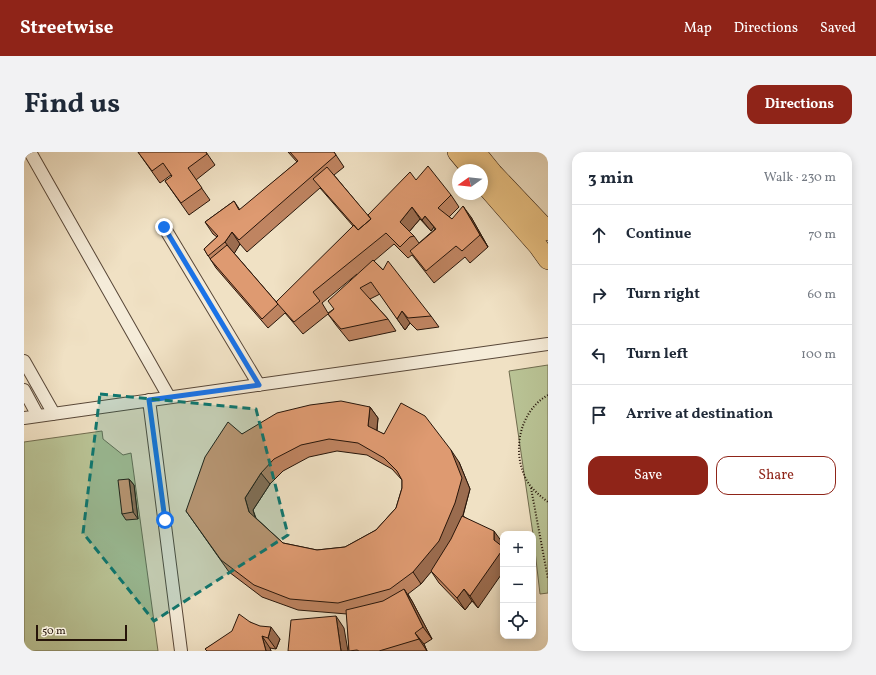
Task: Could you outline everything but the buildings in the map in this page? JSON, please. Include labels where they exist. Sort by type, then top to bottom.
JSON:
[{"type":"main road","points":[[457,152],[467,164]]},
{"type":"main road","points":[[476,152],[493,173],[548,231]]},
{"type":"main road","points":[[488,189],[538,246],[548,260]]},
{"type":"street","points":[[30,152],[169,397]]},
{"type":"street","points":[[164,227],[259,385]]},
{"type":"street","points":[[24,418],[548,344]]},
{"type":"street","points":[[24,361],[54,414]]},
{"type":"street","points":[[24,390],[38,416]]},
{"type":"street","points":[[149,400],[181,651]]},
{"type":"path","points":[[548,395],[541,399],[527,416],[519,436],[519,459],[525,478],[537,494],[548,502]]},
{"type":"path","points":[[531,486],[548,579]]},
{"type":"highlighted area","points":[[100,394],[256,409],[288,535],[154,621],[83,533]]},
{"type":"green space","points":[[548,365],[548,593],[540,594],[536,560],[536,531],[533,531],[509,371]]},
{"type":"green space","points":[[102,431],[103,439],[123,455],[131,453],[158,651],[24,651],[24,442]]},
{"type":"route","points":[[164,227],[259,385],[149,400],[165,520]]}]
